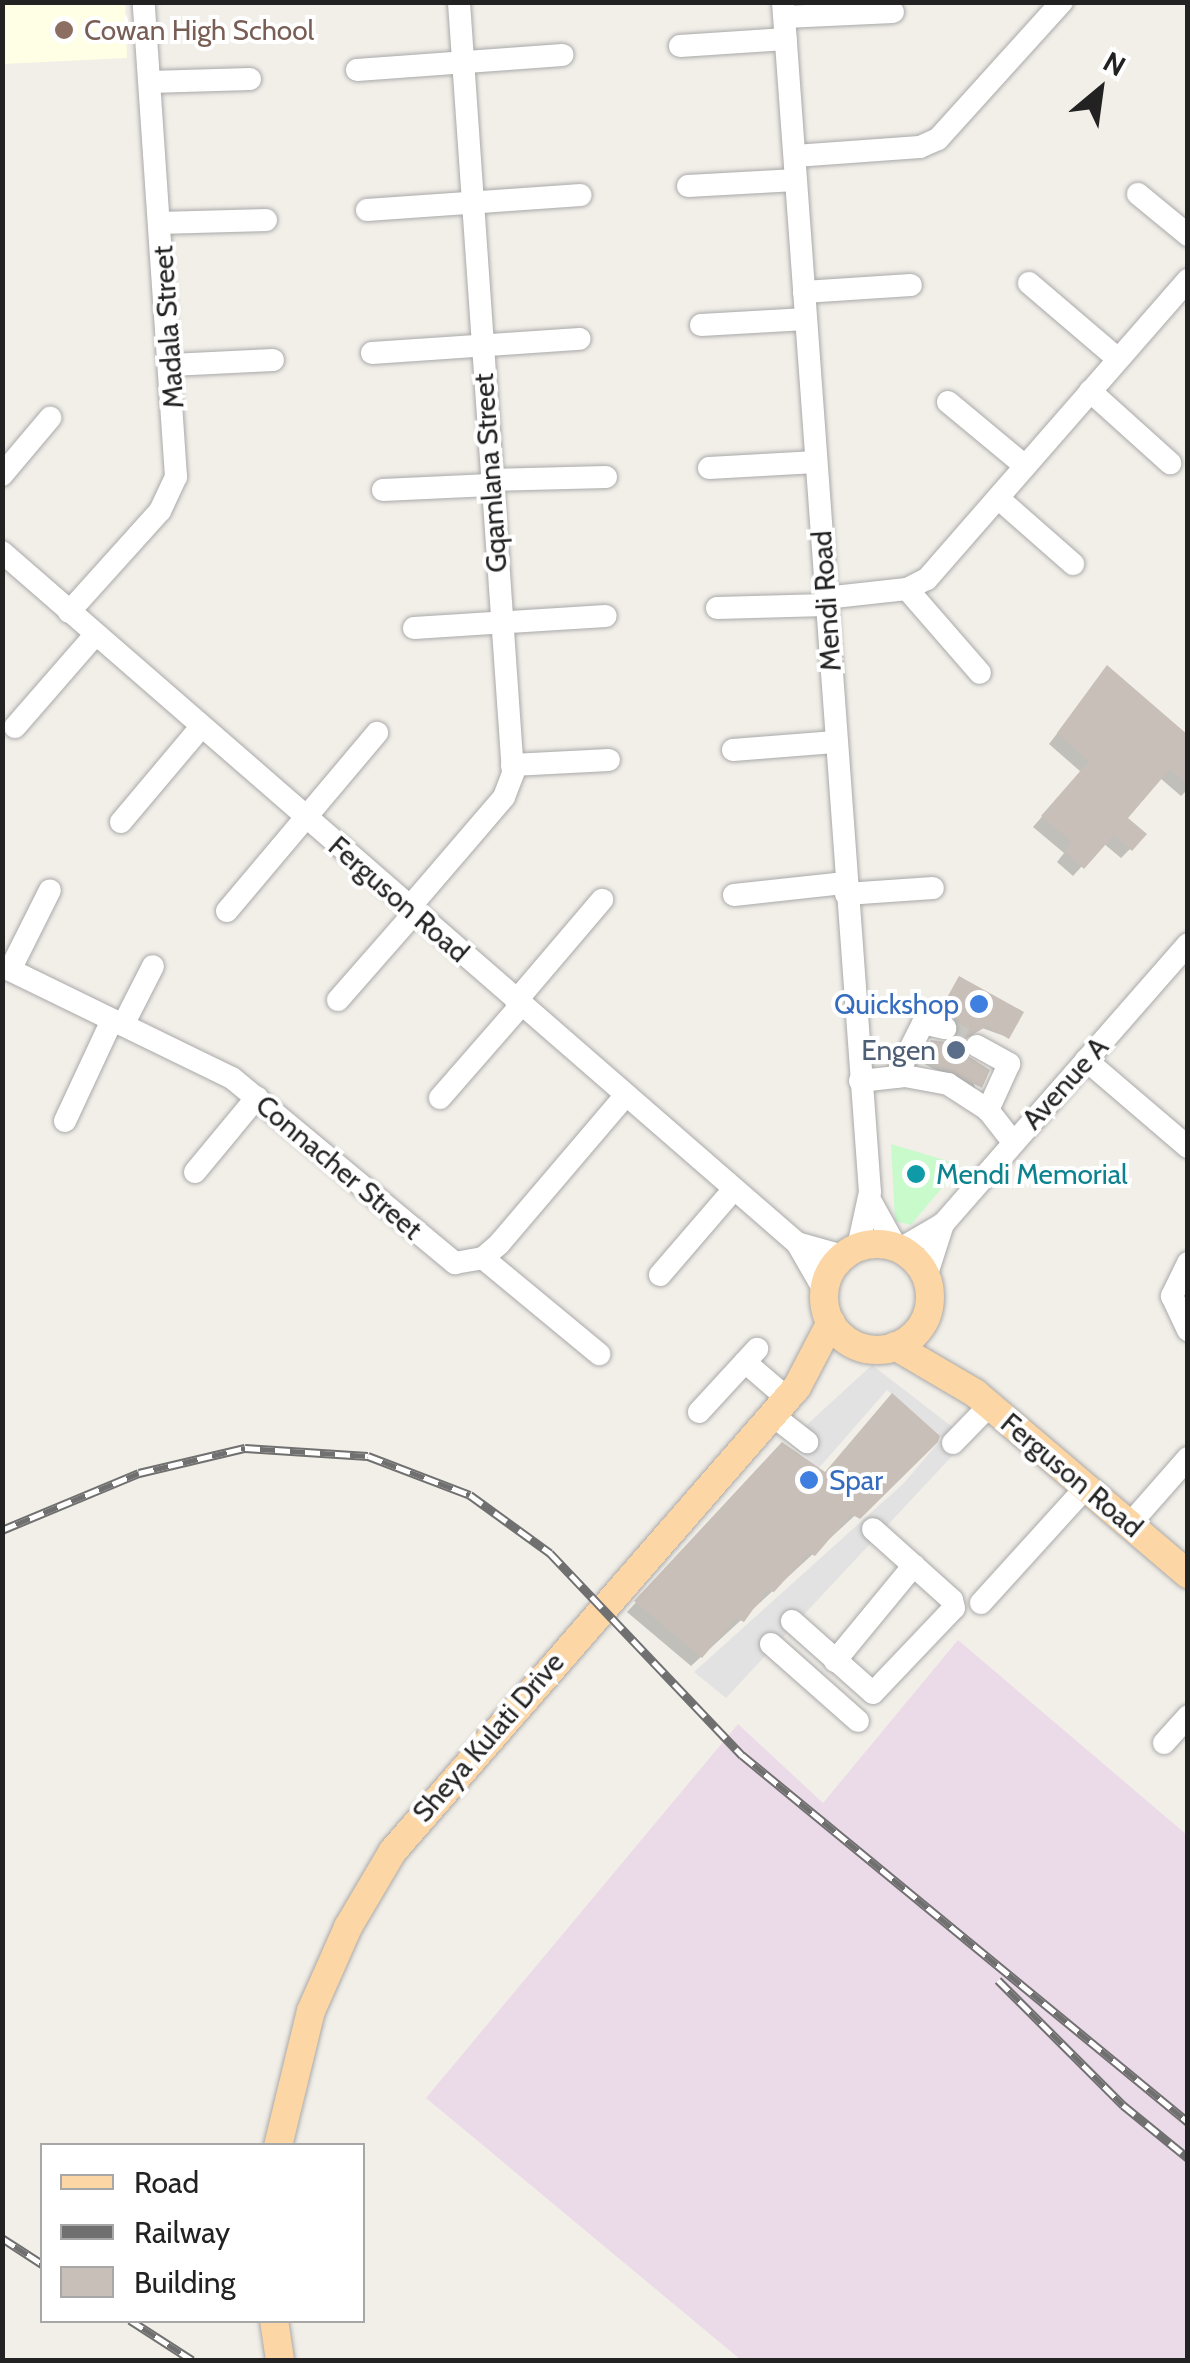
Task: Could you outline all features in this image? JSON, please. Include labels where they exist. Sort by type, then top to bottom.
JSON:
[{"type":"main road","points":[[898,1248],[926,1277],[926,1319],[886,1348],[848,1341],[831,1322],[824,1290],[851,1252],[898,1248]]},
{"type":"main road","name":"Ferguson Road","points":[[926,1319],[956,1378]]},
{"type":"main road","name":"Sheya Kulati Drive","points":[[279,2143],[311,2012],[348,1927],[393,1851],[785,1399],[831,1322]]},
{"type":"main road","name":"Ferguson Road","points":[[886,1348],[956,1378],[1188,1574]]},
{"type":"main road","name":"Sheya Kulati Drive","points":[[785,1399],[848,1355],[886,1348]]},
{"type":"main road","points":[[274,2323],[280,2360]]},
{"type":"street","name":"Madala Street","points":[[69,612],[171,494],[177,462],[144,2]]},
{"type":"street","name":"Gqamlana Street","points":[[338,1000],[504,797],[512,765],[460,2]]},
{"type":"street","points":[[688,186],[920,147],[938,139],[1062,2]]},
{"type":"street","points":[[680,46],[785,19],[893,12]]},
{"type":"street","name":"Mendi Road","points":[[785,19],[870,1200],[851,1252]]},
{"type":"street","points":[[357,70],[562,56]]},
{"type":"street","points":[[150,82],[250,79]]},
{"type":"street","points":[[1138,194],[1188,236]]},
{"type":"street","points":[[367,210],[580,196]]},
{"type":"street","points":[[160,223],[266,220]]},
{"type":"street","points":[[1030,283],[1118,360]]},
{"type":"street","points":[[804,292],[911,285]]},
{"type":"street","points":[[717,608],[825,601],[907,588],[927,579],[1185,287]]},
{"type":"street","points":[[701,325],[806,319]]},
{"type":"street","points":[[372,353],[580,339]]},
{"type":"street","points":[[170,366],[273,360]]},
{"type":"street","points":[[1090,392],[1170,463]]},
{"type":"street","points":[[948,402],[1025,466]]},
{"type":"street","points":[[2,476],[50,418]]},
{"type":"street","points":[[709,468],[816,462]]},
{"type":"street","points":[[383,490],[606,477]]},
{"type":"street","points":[[998,498],[1073,564]]},
{"type":"street","name":"Ferguson Road","points":[[2,552],[798,1243],[824,1290]]},
{"type":"street","points":[[907,588],[980,673]]},
{"type":"street","points":[[414,628],[606,616]]},
{"type":"street","points":[[15,726],[95,635]]},
{"type":"street","points":[[121,822],[201,727]]},
{"type":"street","points":[[226,910],[308,820],[378,734]]},
{"type":"street","points":[[733,750],[835,742]]},
{"type":"street","points":[[512,765],[610,760]]},
{"type":"street","points":[[734,894],[933,888]]},
{"type":"street","points":[[6,968],[50,890]]},
{"type":"street","points":[[440,1098],[602,900]]},
{"type":"street","name":"Avenue A","points":[[943,1224],[1188,944]]},
{"type":"street","points":[[65,1121],[153,966]]},
{"type":"street","name":"Connacher Street","points":[[6,968],[118,1022],[257,1097],[439,1253],[455,1263],[484,1258]]},
{"type":"street","points":[[896,1078],[923,1023],[945,1028]]},
{"type":"street","points":[[976,1046],[1010,1064],[988,1110]]},
{"type":"street","points":[[1086,1060],[1188,1147]]},
{"type":"street","points":[[860,1081],[896,1078],[948,1084],[988,1110],[1012,1141]]},
{"type":"street","points":[[600,1354],[484,1258],[625,1096]]},
{"type":"street","points":[[195,1172],[257,1097]]},
{"type":"street","points":[[660,1275],[734,1189]]},
{"type":"street","name":"Mendi Road","points":[[870,1200],[898,1248]]},
{"type":"street","points":[[898,1248],[943,1224]]},
{"type":"street","points":[[926,1277],[943,1224]]},
{"type":"street","name":"Ferguson Road","points":[[798,1243],[851,1252]]},
{"type":"street","points":[[1188,1263],[1172,1296],[1188,1330]]},
{"type":"street","points":[[699,1412],[751,1356],[785,1399],[807,1442]]},
{"type":"street","points":[[953,1444],[990,1406]]},
{"type":"street","points":[[1130,1524],[1188,1458]]},
{"type":"street","points":[[981,1603],[1086,1487]]},
{"type":"street","points":[[792,1622],[873,1693],[954,1608],[952,1600],[873,1529]]},
{"type":"street","points":[[834,1662],[914,1566]]},
{"type":"street","points":[[771,1644],[858,1721]]},
{"type":"street","points":[[1164,1744],[1188,1716]]},
{"type":"shaded area","name":"Cowan High School","points":[[3,2],[125,3],[127,58],[3,64]]},
{"type":"shaded area","points":[[872,1365],[968,1439],[726,1698],[694,1672],[904,1483],[942,1438],[887,1390],[818,1469],[788,1442]]},
{"type":"shaded area","points":[[958,1640],[1187,1835],[1187,2360],[741,2360],[426,2098],[738,1724],[823,1803]]},
{"type":"green space","points":[[891,1144],[961,1165],[911,1225],[895,1221]]},
{"type":"building","points":[[1107,665],[1188,735],[1188,784],[1170,769],[1128,818],[1147,834],[1132,851],[1114,835],[1084,869],[1064,851],[1072,842],[1041,816],[1089,761],[1057,733]]},
{"type":"building","points":[[959,976],[1024,1012],[1009,1039],[987,1026],[964,1040],[965,1054],[990,1070],[982,1088],[922,1058],[931,1040],[948,1042],[959,1032],[956,1009],[944,1003]]},
{"type":"building","points":[[892,1393],[940,1436],[938,1442],[860,1519],[851,1514],[815,1556],[809,1553],[774,1592],[767,1590],[744,1622],[736,1618],[702,1658],[634,1601],[782,1442],[825,1472]]},
{"type":"tunnel","points":[[945,1028],[977,1046]]},
{"type":"railway","points":[[2,1530],[139,1473],[245,1448],[368,1456],[470,1495],[550,1553],[742,1755],[1188,2122]]},
{"type":"railway","points":[[998,1980],[1123,2105],[1188,2158]]},
{"type":"railway","points":[[2,2238],[40,2263]]},
{"type":"railway","points":[[135,2323],[192,2360]]},
{"type":"place","name":"Cowan High School","points":[[64,30]]},
{"type":"place","name":"Quickshop","points":[[979,1004]]},
{"type":"place","name":"Engen","points":[[956,1050]]},
{"type":"place","name":"Mendi Memorial","points":[[916,1174]]},
{"type":"place","name":"Spar","points":[[809,1480]]}]
